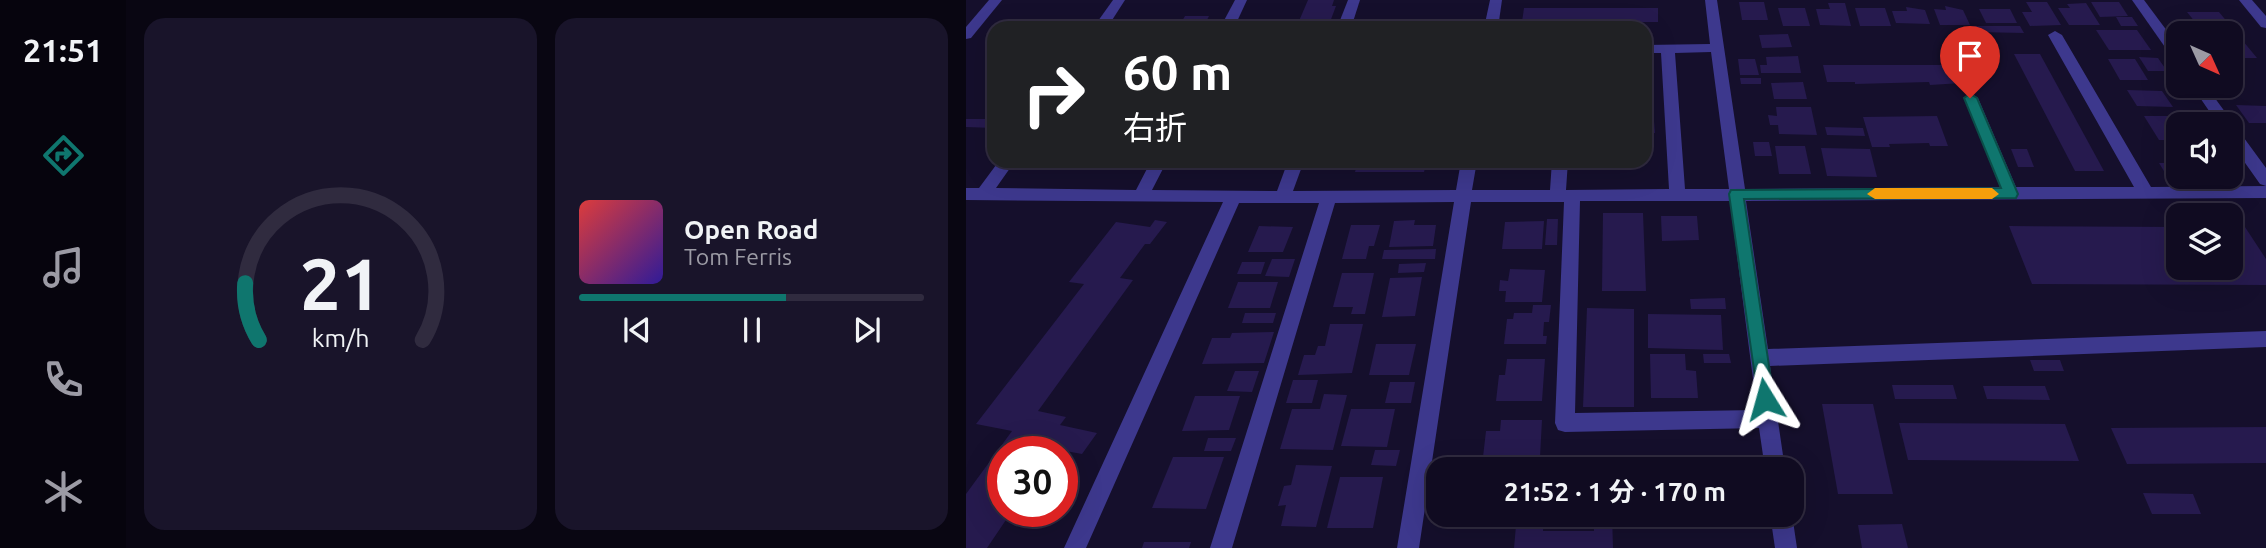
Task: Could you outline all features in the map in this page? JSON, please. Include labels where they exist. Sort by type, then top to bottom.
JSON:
[{"type":"street","points":[[966,35],[996,0]]},
{"type":"street","points":[[1105,21],[1119,0]]},
{"type":"street","points":[[1230,21],[1241,0]]},
{"type":"street","points":[[1346,21],[1354,0]]},
{"type":"street","points":[[1492,21],[1496,0]]},
{"type":"street","points":[[1711,0],[1773,457]]},
{"type":"street","points":[[2138,0],[2166,40]]},
{"type":"street","points":[[2245,0],[2266,24]]},
{"type":"street","points":[[2055,35],[2145,191]]},
{"type":"street","points":[[1652,48],[1719,48]]},
{"type":"street","points":[[1668,48],[1677,194]]},
{"type":"street","points":[[1970,98],[2011,194]]},
{"type":"street","points":[[2243,148],[2266,180]]},
{"type":"street","points":[[984,194],[1002,168]]},
{"type":"street","points":[[1141,196],[1155,168]]},
{"type":"street","points":[[1283,197],[1293,168]]},
{"type":"street","points":[[1408,548],[1468,168]]},
{"type":"street","points":[[1561,168],[1565,194],[1565,423],[1768,419]]},
{"type":"street","points":[[966,194],[1329,197],[2266,192]]},
{"type":"street","points":[[1074,548],[1234,196]]},
{"type":"street","points":[[1221,548],[1329,197]]},
{"type":"street","points":[[1759,358],[2266,339]]},
{"type":"street","points":[[1783,527],[1786,548]]},
{"type":"building","points":[[1308,0],[1334,0],[1332,6],[1336,6],[1330,21],[1299,21]]},
{"type":"building","points":[[1739,2],[1764,2],[1768,20],[1742,20]]},
{"type":"building","points":[[2026,2],[2047,2],[2061,25],[2030,26],[2022,12],[2032,12]]},
{"type":"building","points":[[2091,2],[2119,2],[2128,16],[2100,17]]},
{"type":"building","points":[[1828,3],[1845,3],[1851,26],[1820,25],[1816,9],[1830,9]]},
{"type":"building","points":[[2086,3],[2100,25],[2069,25],[2058,8],[2070,8],[2067,4]]},
{"type":"building","points":[[1945,6],[1963,10],[1970,25],[1940,25],[1934,9],[1946,10]]},
{"type":"building","points":[[1906,7],[1925,10],[1930,24],[1896,23],[1892,11],[1907,11]]},
{"type":"building","points":[[1524,8],[1658,8],[1658,22],[1522,21]]},
{"type":"building","points":[[1778,8],[1805,8],[1810,26],[1783,26]]},
{"type":"building","points":[[1855,8],[1885,8],[1891,26],[1860,26]]},
{"type":"building","points":[[1979,9],[2010,9],[2017,23],[1986,23]]},
{"type":"building","points":[[2187,12],[2219,12],[2226,21],[2194,21]]},
{"type":"building","points":[[1185,16],[1209,16],[1206,21],[1182,21]]},
{"type":"building","points":[[2116,17],[2132,17],[2138,26],[2121,26]]},
{"type":"building","points":[[1973,26],[2020,26],[2024,33],[1976,32]]},
{"type":"building","points":[[2096,30],[2137,30],[2151,50],[2109,50]]},
{"type":"building","points":[[1788,34],[1792,47],[1762,48],[1759,35]]},
{"type":"building","points":[[2244,42],[2257,58],[2244,58]]},
{"type":"building","points":[[2014,54],[2040,54],[2104,171],[2075,171]]},
{"type":"building","points":[[1798,56],[1801,73],[1761,73],[1760,65],[1767,65],[1766,57]]},
{"type":"building","points":[[2139,57],[2158,58],[2166,70],[2166,71],[2148,71]]},
{"type":"building","points":[[1738,59],[1755,59],[1759,75],[1740,75]]},
{"type":"building","points":[[2108,59],[2135,59],[2148,80],[2120,80]]},
{"type":"building","points":[[1823,65],[1970,65],[1978,82],[1930,85],[1929,82],[1827,82]]},
{"type":"building","points":[[1740,78],[1761,78],[1761,84],[1741,84]]},
{"type":"building","points":[[1803,82],[1807,99],[1774,99],[1771,83]]},
{"type":"building","points":[[2127,90],[2162,91],[2173,107],[2137,106]]},
{"type":"building","points":[[2236,105],[2266,106],[2266,123],[2249,123]]},
{"type":"building","points":[[1776,107],[1811,107],[1817,135],[1779,134],[1778,125],[1770,125],[1768,115],[1777,116]]},
{"type":"building","points":[[1937,116],[1948,146],[1930,146],[1929,143],[1872,147],[1863,117]]},
{"type":"building","points":[[2144,116],[2166,116],[2166,140],[2159,140]]},
{"type":"building","points":[[966,119],[987,119],[987,128],[966,127]]},
{"type":"building","points":[[1825,127],[1863,128],[1865,136],[1827,135]]},
{"type":"building","points":[[1753,142],[1769,142],[1772,156],[1755,156]]},
{"type":"building","points":[[1775,146],[1805,146],[1811,174],[1779,174]]},
{"type":"building","points":[[1821,148],[1870,149],[1877,177],[1827,176]]},
{"type":"building","points":[[2011,149],[2027,149],[2034,167],[2018,167]]},
{"type":"building","points":[[2159,163],[2166,163],[2166,174]]},
{"type":"building","points":[[1356,168],[1425,168],[1424,172],[1355,172]]},
{"type":"building","points":[[1603,213],[1643,213],[1646,291],[1602,291]]},
{"type":"building","points":[[1661,216],[1697,216],[1699,240],[1662,241]]},
{"type":"building","points":[[1547,219],[1558,219],[1557,245],[1545,245]]},
{"type":"building","points":[[1155,220],[1167,222],[1150,244],[1145,244],[1120,278],[1133,280],[1038,411],[1066,417],[1060,425],[1097,433],[1082,454],[1078,453],[1078,436],[1008,436],[1012,431],[976,424],[1084,284],[1069,282],[1116,222],[1150,227]]},
{"type":"building","points":[[1415,220],[1414,225],[1436,225],[1433,246],[1389,247],[1394,221]]},
{"type":"building","points":[[1544,221],[1542,249],[1502,249],[1505,222]]},
{"type":"building","points":[[1351,225],[1380,225],[1374,246],[1369,246],[1366,259],[1342,259]]},
{"type":"building","points":[[1259,226],[1293,227],[1283,252],[1248,252]]},
{"type":"building","points":[[2009,226],[2166,227],[2166,280],[2243,280],[2243,227],[2266,259],[2266,285],[2032,284]]},
{"type":"building","points":[[1436,249],[1435,259],[1382,259],[1384,250]]},
{"type":"building","points":[[1272,259],[1295,259],[1289,277],[1265,276]]},
{"type":"building","points":[[1242,262],[1265,262],[1261,274],[1237,274]]},
{"type":"building","points":[[1426,263],[1424,272],[1398,273],[1399,264]]},
{"type":"building","points":[[1510,269],[1545,270],[1542,302],[1505,302],[1506,291],[1499,291],[1500,280],[1508,281]]},
{"type":"building","points":[[1342,273],[1374,273],[1365,314],[1351,314],[1353,307],[1333,307]]},
{"type":"building","points":[[1422,277],[1415,316],[1382,317],[1390,278]]},
{"type":"building","points":[[1238,282],[1278,282],[1270,308],[1228,308]]},
{"type":"building","points":[[1725,298],[1726,309],[1691,309],[1690,299]]},
{"type":"building","points":[[1533,305],[1551,305],[1549,322],[1544,322],[1543,336],[1547,336],[1546,344],[1504,344],[1507,319],[1513,319],[1514,313],[1532,313]]},
{"type":"building","points":[[1587,308],[1634,309],[1634,407],[1583,407]]},
{"type":"building","points":[[1245,313],[1276,313],[1273,323],[1242,323]]},
{"type":"building","points":[[1648,314],[1721,315],[1723,350],[1648,348]]},
{"type":"building","points":[[1330,324],[1363,324],[1352,373],[1298,375],[1304,355],[1315,355],[1318,346],[1325,346]]},
{"type":"building","points":[[1274,332],[1264,363],[1202,364],[1212,338],[1230,338],[1232,333]]},
{"type":"building","points":[[1376,344],[1416,344],[1409,375],[1369,375]]},
{"type":"building","points":[[1650,354],[1685,354],[1686,370],[1696,371],[1698,398],[1651,398]]},
{"type":"building","points":[[1703,354],[1729,354],[1731,363],[1704,363]]},
{"type":"building","points":[[1507,359],[1545,359],[1542,401],[1496,401],[1499,375],[1505,375]]},
{"type":"building","points":[[2030,360],[2060,360],[2064,371],[2034,371]]},
{"type":"building","points":[[1235,371],[1259,371],[1252,392],[1227,391]]},
{"type":"building","points":[[1293,380],[1318,380],[1312,403],[1286,403]]},
{"type":"building","points":[[1390,382],[1415,382],[1411,403],[1385,403]]},
{"type":"building","points":[[1892,385],[1953,385],[1957,399],[1895,399]]},
{"type":"building","points":[[1983,386],[2045,386],[2050,400],[1987,399]]},
{"type":"building","points":[[1324,394],[1347,395],[1333,450],[1280,449],[1292,409],[1320,409]]},
{"type":"building","points":[[1195,396],[1240,396],[1229,430],[1182,431]]},
{"type":"building","points":[[1822,404],[1873,404],[1893,494],[1838,494]]},
{"type":"building","points":[[1351,409],[1395,409],[1387,447],[1341,446]]},
{"type":"building","points":[[1501,420],[1542,420],[1540,457],[1483,457],[1486,431],[1500,431]]},
{"type":"building","points":[[1899,423],[2065,424],[2079,461],[1908,460]]},
{"type":"building","points":[[2266,427],[2266,463],[2127,464],[2111,428]]},
{"type":"building","points":[[1208,438],[1236,438],[1231,451],[1204,451]]},
{"type":"building","points":[[1375,450],[1400,450],[1396,466],[1371,465]]},
{"type":"building","points":[[1173,457],[1224,457],[1206,509],[1152,508]]},
{"type":"building","points":[[987,465],[987,527],[1001,527],[987,548],[966,548],[966,494]]},
{"type":"building","points":[[1296,465],[1332,466],[1316,527],[1281,526],[1286,505],[1278,506],[1284,486],[1291,485]]},
{"type":"building","points":[[1340,477],[1383,477],[1373,528],[1327,528]]},
{"type":"building","points":[[2143,493],[2193,494],[2201,514],[2152,514]]},
{"type":"building","points":[[1902,524],[1908,548],[1862,548],[1858,525]]},
{"type":"building","points":[[1516,527],[1543,527],[1543,531],[1594,531],[1594,527],[1612,527],[1613,548],[1514,548]]},
{"type":"building","points":[[1144,542],[1191,542],[1189,548],[1142,548]]},
{"type":"slow traffic","points":[[1875,194],[1992,194]]},
{"type":"route","points":[[1765,399],[1736,194],[2011,194],[1970,98]]}]
